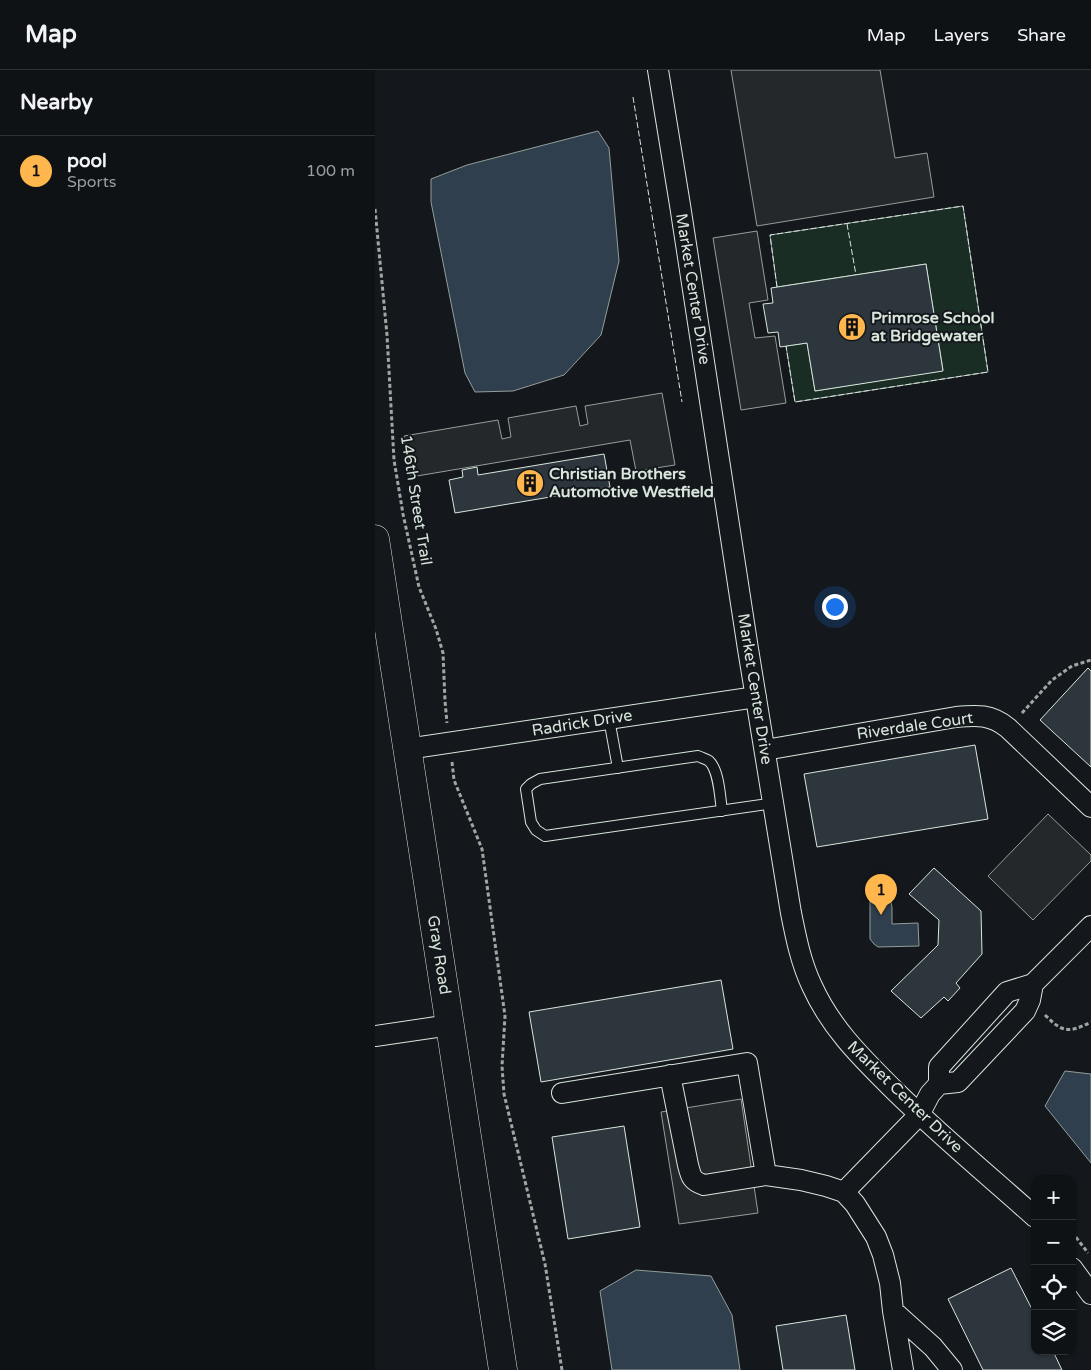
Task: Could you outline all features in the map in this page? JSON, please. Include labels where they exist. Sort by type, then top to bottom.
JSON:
[{"type":"street","name":"Market Center Drive","points":[[658,70],[748,649],[800,955],[812,986],[826,1013],[847,1043],[919,1115],[1031,1213]]},
{"type":"street","name":"Gray Road","points":[[375,539],[503,1370]]},
{"type":"street","name":"Radrick Drive","points":[[407,749],[756,696]]},
{"type":"street","name":"Riverdale Court","points":[[765,750],[962,717],[978,716],[992,718],[1008,728],[1091,807]]},
{"type":"street","points":[[844,1192],[919,1115],[939,1084],[958,1082],[1025,1012],[1032,992],[1091,926]]},
{"type":"street","points":[[375,1036],[450,1025]]},
{"type":"street","points":[[562,1093],[747,1063],[766,1175]]},
{"type":"street","points":[[670,1076],[691,1177],[697,1183],[704,1185],[766,1175],[801,1180],[844,1192],[859,1210],[876,1237],[883,1255],[890,1283],[903,1370]]},
{"type":"street","points":[[1076,1273],[1091,1294]]},
{"type":"street","points":[[893,1311],[933,1347],[952,1370]]},
{"type":"lane","points":[[609,719],[618,768]]},
{"type":"lane","points":[[722,810],[714,767],[708,760],[698,756],[540,779],[526,789],[531,822],[536,830],[545,836],[774,804]]},
{"type":"path","name":"146th Street Trail","points":[[375,209],[387,335],[394,460],[403,514],[419,587],[436,629],[443,653],[445,701],[454,780],[482,849],[505,1016],[502,1066],[505,1094],[545,1264],[562,1370]]},
{"type":"path","points":[[1008,728],[1052,680],[1072,666],[1091,660]]},
{"type":"path","points":[[1032,992],[1051,1021],[1065,1030],[1078,1028],[1091,1022]]},
{"type":"path","points":[[1076,1237],[1091,1258]]},
{"type":"green space","points":[[963,206],[988,372],[795,402],[786,346],[807,343],[815,391],[943,370],[926,264],[777,287],[770,235]]},
{"type":"shaded area","points":[[731,70],[880,70],[895,158],[927,153],[934,197],[757,226]]},
{"type":"shaded area","points":[[757,231],[768,300],[749,303],[755,338],[775,336],[786,403],[741,410],[713,238]]},
{"type":"shaded area","points":[[662,393],[675,465],[636,471],[630,440],[411,477],[404,436],[498,420],[502,439],[511,437],[508,418],[576,406],[580,426],[588,424],[585,406]]},
{"type":"shaded area","points":[[1048,814],[1091,855],[1091,861],[1033,920],[988,876]]},
{"type":"shaded area","points":[[741,1099],[758,1213],[679,1224],[661,1112]]},
{"type":"water","points":[[598,131],[609,148],[619,261],[601,335],[564,375],[513,391],[475,392],[465,373],[431,202],[431,179],[467,165]]},
{"type":"water","points":[[883,894],[890,898],[892,924],[918,923],[919,946],[878,947],[870,939],[870,900],[876,895]]},
{"type":"water","points":[[1065,1071],[1091,1074],[1091,1163],[1045,1106]]},
{"type":"water","points":[[636,1270],[711,1276],[732,1315],[740,1370],[612,1370],[600,1291]]},
{"type":"building","name":"Primrose School at Bridgewater","points":[[926,264],[943,371],[815,391],[807,343],[780,347],[778,332],[768,333],[763,304],[773,303],[771,288]]},
{"type":"building","name":"Christian Brothers Automotive Westfield","points":[[604,454],[610,487],[455,513],[449,480],[463,477],[462,470],[477,467],[478,475]]},
{"type":"building","points":[[1088,668],[1091,671],[1091,767],[1040,720]]},
{"type":"building","points":[[975,745],[988,819],[817,847],[804,774]]},
{"type":"building","points":[[934,868],[981,911],[982,954],[956,983],[960,988],[948,1001],[944,997],[921,1018],[891,991],[938,945],[939,920],[909,894]]},
{"type":"building","points":[[721,980],[733,1049],[541,1082],[529,1012]]},
{"type":"building","points":[[624,1126],[640,1227],[568,1239],[552,1137]]},
{"type":"building","points":[[1011,1268],[1031,1307],[1031,1355],[1055,1355],[1062,1370],[983,1370],[948,1299]]},
{"type":"building","points":[[846,1315],[855,1370],[783,1370],[776,1326]]},
{"type":"fence","points":[[633,97],[682,402]]},
{"type":"fence","points":[[777,287],[770,235],[963,206],[988,372],[795,402],[786,346]]},
{"type":"fence","points":[[847,224],[856,275]]},
{"type":"place","name":"Primrose School at Bridgewater","points":[[852,327]]},
{"type":"place","name":"Christian Brothers Automotive Westfield","points":[[530,483]]},
{"type":"place","name":"pool","points":[[881,915]]}]
